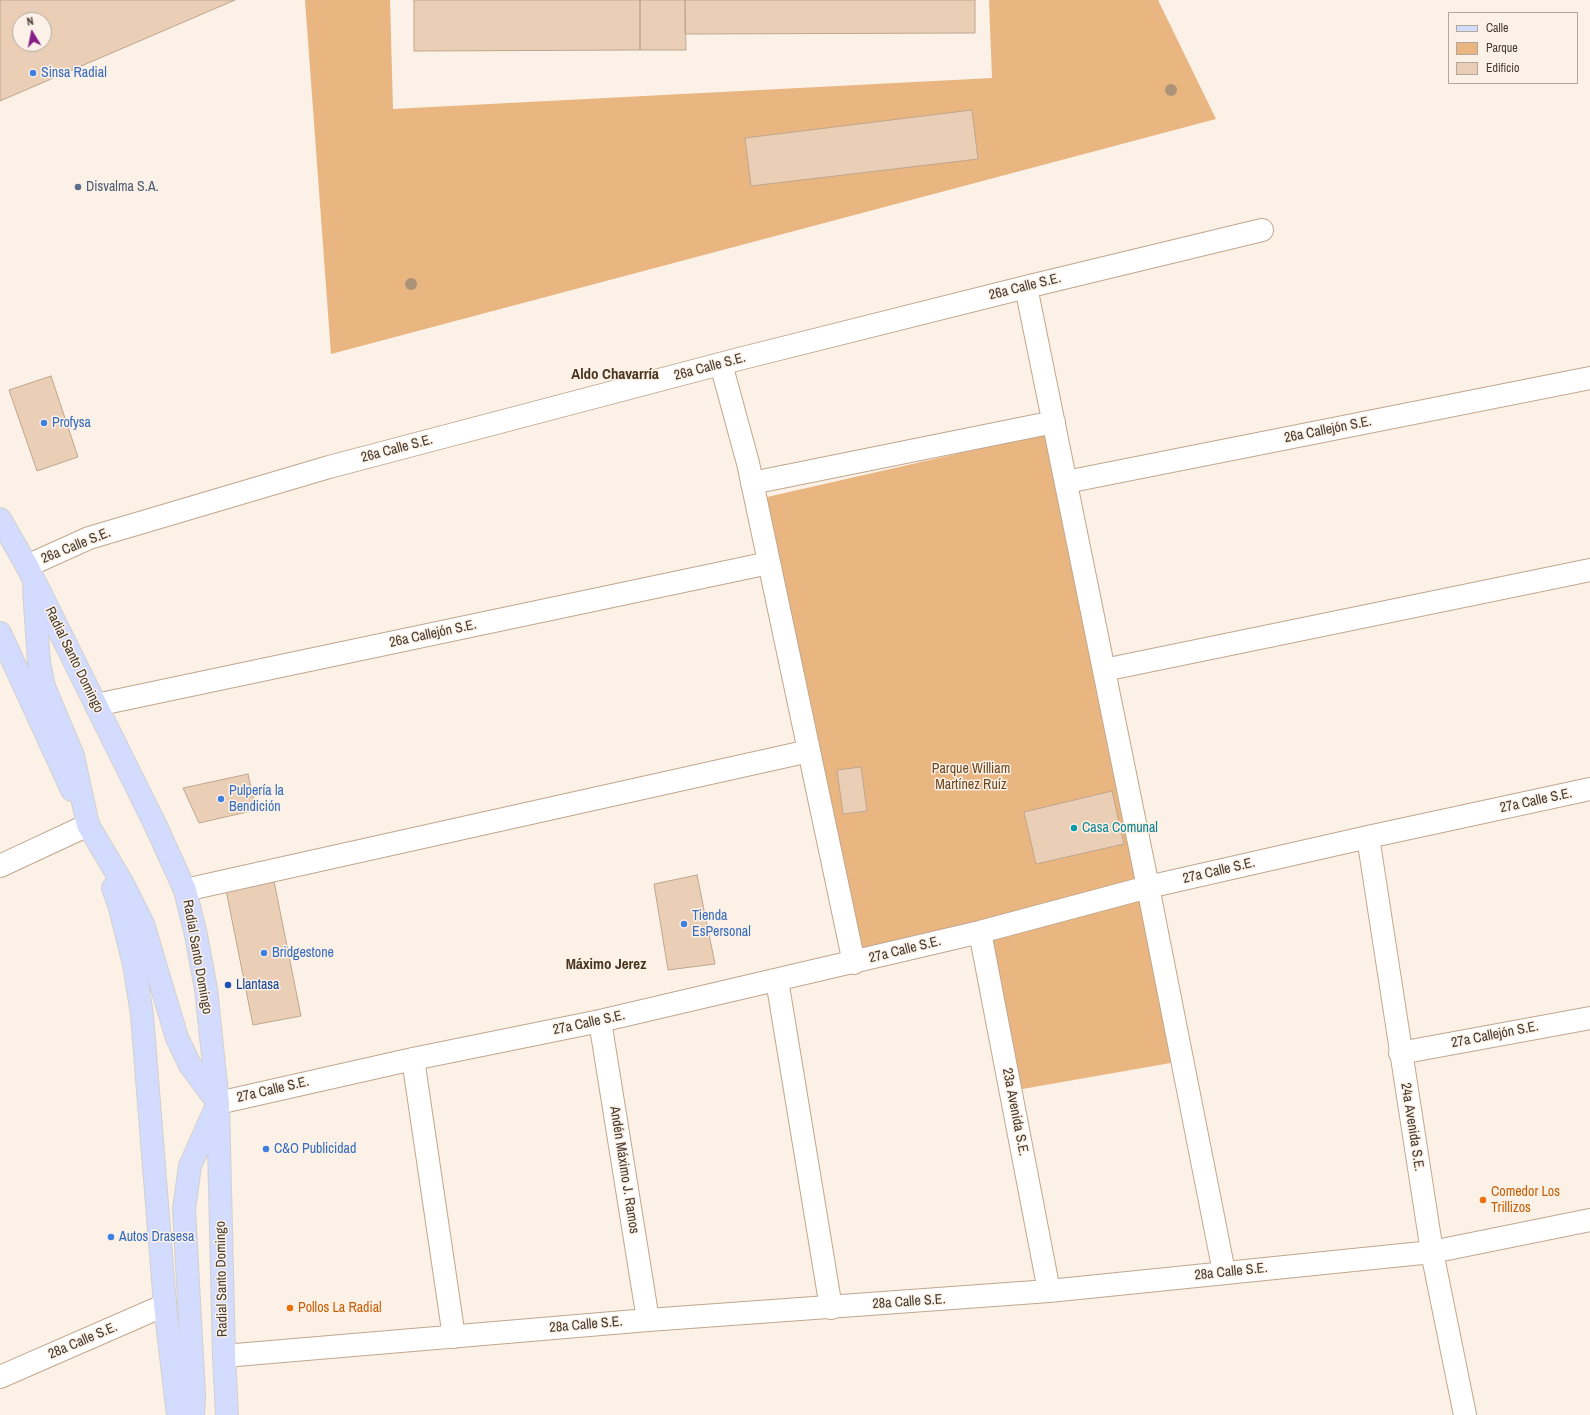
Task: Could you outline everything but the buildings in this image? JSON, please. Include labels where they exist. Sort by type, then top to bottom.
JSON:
[{"type":"main road","name":"Radial Santo Domingo","points":[[0,518],[31,573],[154,822],[185,890],[196,935],[206,989],[218,1103],[224,1356],[227,1415]]},
{"type":"main road","points":[[31,573],[39,663],[43,679],[73,756],[88,825],[124,884],[142,924],[177,1038],[190,1065],[218,1103],[190,1166],[184,1209],[194,1394],[193,1415]]},
{"type":"main road","points":[[0,633],[88,825],[119,904],[134,964],[142,1015],[166,1305],[178,1415]]},
{"type":"street","name":"26a Calle S.E.","points":[[31,573],[90,538],[329,467],[721,364],[1026,287],[1262,230]]},
{"type":"street","points":[[1026,287],[1148,887],[1224,1272]]},
{"type":"street","points":[[721,364],[752,483],[854,963]]},
{"type":"street","name":"26a Callejón S.E.","points":[[1066,482],[1590,378]]},
{"type":"street","points":[[752,483],[1054,422]]},
{"type":"street","name":"26a Callejón S.E.","points":[[96,705],[769,563]]},
{"type":"street","points":[[1104,670],[1590,570]]},
{"type":"street","points":[[185,890],[809,751]]},
{"type":"street","name":"27a Calle S.E.","points":[[218,1103],[413,1059],[600,1021],[854,963],[980,932],[1148,887],[1590,789]]},
{"type":"street","points":[[0,866],[88,825]]},
{"type":"street","name":"24a Avenida S.E.","points":[[1368,837],[1400,1053],[1432,1252],[1465,1415]]},
{"type":"street","name":"23a Avenida S.E.","points":[[980,932],[1049,1291]]},
{"type":"street","points":[[777,980],[831,1308]]},
{"type":"street","name":"27a Callejón S.E.","points":[[1400,1053],[1590,1018]]},
{"type":"street","name":"Andén Máximo J. Ramos","points":[[600,1021],[648,1320]]},
{"type":"street","points":[[413,1059],[454,1337]]},
{"type":"street","name":"28a Calle S.E.","points":[[224,1356],[648,1320],[831,1308],[1049,1291],[1432,1252],[1590,1220]]},
{"type":"street","name":"28a Calle S.E.","points":[[0,1377],[166,1305]]},
{"type":"green space","points":[[305,0],[390,0],[393,109],[992,78],[989,0],[1158,0],[1216,119],[331,354]]},
{"type":"green space","name":"Parque William Martínez Ruíz","points":[[1053,432],[1145,885],[854,963],[767,497]]},
{"type":"green space","points":[[1148,887],[1182,1061],[1011,1091],[980,932]]},
{"type":"place","name":"Sinsa Radial","points":[[33,73]]},
{"type":"place","name":"Disvalma S.A.","points":[[78,187]]},
{"type":"place","name":"Profysa","points":[[44,423]]},
{"type":"place","name":"Pulpería la Bendición","points":[[221,799]]},
{"type":"place","name":"Casa Comunal","points":[[1074,828]]},
{"type":"place","name":"Tienda EsPersonal","points":[[684,924]]},
{"type":"place","name":"Bridgestone","points":[[264,953]]},
{"type":"place","name":"Llantasa","points":[[228,985]]},
{"type":"place","name":"C&O Publicidad","points":[[266,1149]]},
{"type":"place","name":"Comedor Los Trillizos","points":[[1483,1200]]},
{"type":"place","name":"Autos Drasesa","points":[[111,1237]]},
{"type":"place","name":"Pollos La Radial","points":[[290,1308]]},
{"type":"district","name":"Aldo Chavarría","points":[[615,375]]},
{"type":"district","name":"Máximo Jerez","points":[[606,965]]}]
